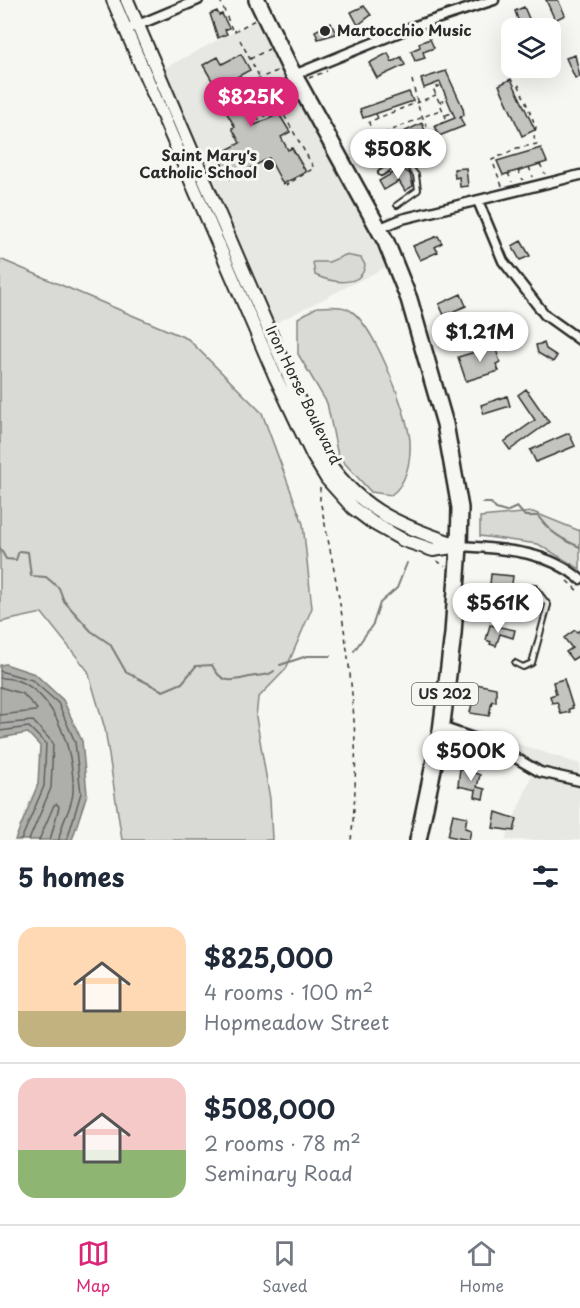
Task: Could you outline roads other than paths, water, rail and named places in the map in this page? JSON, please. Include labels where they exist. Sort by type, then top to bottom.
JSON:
[{"type":"highway","name":"US 202","points":[[257,0],[287,72],[378,229],[408,299],[444,424],[460,508],[459,546],[453,634],[441,727],[418,840]]},
{"type":"street","name":"Iron Horse Boulevard","points":[[113,0],[131,28],[276,378],[313,456],[327,478],[360,513],[403,540],[433,550],[459,546]]},
{"type":"street","name":"Iron Horse Boulevard","points":[[127,0],[131,28]]},
{"type":"street","points":[[131,28],[198,0]]},
{"type":"street","points":[[287,72],[494,0]]},
{"type":"street","points":[[378,229],[402,219],[580,175]]},
{"type":"street","points":[[478,201],[503,261],[545,315],[580,340]]},
{"type":"street","points":[[459,546],[526,552],[557,562],[580,579]]},
{"type":"street","points":[[441,727],[493,745],[540,772],[580,781]]},
{"type":"lane","points":[[381,172],[397,163],[407,164],[416,175],[418,190],[397,205]]},
{"type":"lane","points":[[515,663],[524,667],[532,663],[543,629],[548,605],[534,587]]},
{"type":"water","points":[[5,664],[35,674],[63,700],[82,741],[87,794],[72,840],[15,840],[38,784],[40,746],[28,733],[0,738],[0,665]]},
{"type":"waterway","points":[[482,503],[491,503],[496,509],[506,512],[517,507],[525,516],[538,516],[557,535],[580,547]]},
{"type":"waterway","points":[[0,548],[6,559],[16,560],[19,551],[28,552],[31,576],[46,577],[59,588],[64,601],[91,631],[110,644],[126,672],[163,691],[182,683],[196,666],[212,665],[221,677],[231,680],[270,674],[274,671]]},
{"type":"waterway","points":[[354,651],[373,624],[380,603],[397,588],[407,563]]},
{"type":"waterway","points":[[280,665],[307,656],[331,656]]},
{"type":"place","name":"Martocchio Music","points":[[325,31]]},
{"type":"place","name":"Saint Mary's Catholic School","points":[[269,165]]}]
